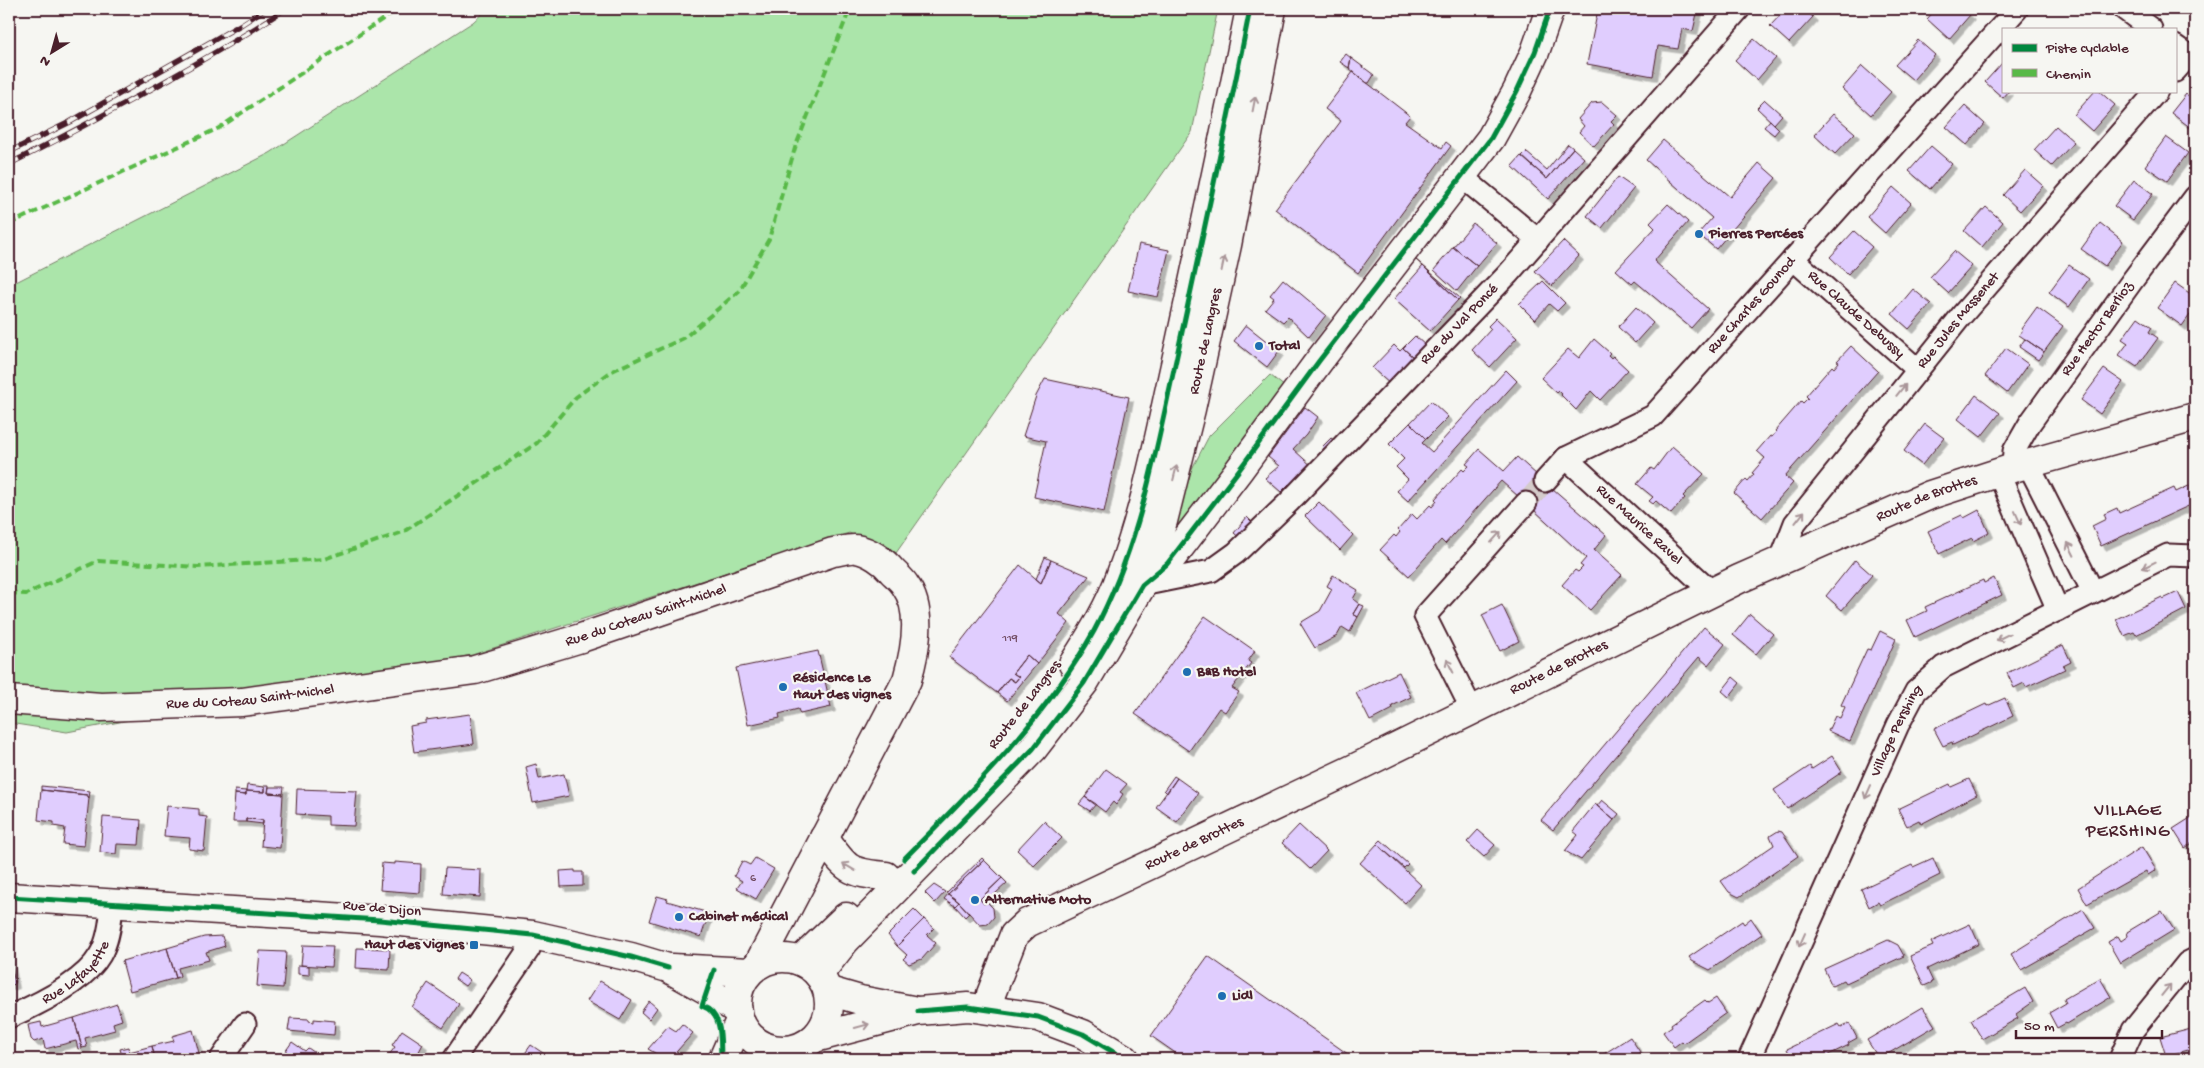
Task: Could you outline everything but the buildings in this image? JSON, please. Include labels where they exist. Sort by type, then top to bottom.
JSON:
[{"type":"street","name":"Route de Langres","points":[[809,971],[886,876],[1023,734],[1065,678],[1093,632],[1121,575],[1141,515],[1155,460],[1219,164],[1250,9]]},
{"type":"street","name":"Route de Langres","points":[[809,971],[845,941],[1032,750],[1084,683],[1142,585],[1163,520],[1191,409],[1227,245],[1272,9]]},
{"type":"street","points":[[1142,585],[1167,564],[1240,470],[1319,361],[1491,138],[1517,92],[1535,52],[1550,9]]},
{"type":"street","name":"Rue du Val Poncé","points":[[1142,585],[1211,571],[1236,553],[1289,502],[1441,345],[1538,240],[1739,9]]},
{"type":"street","name":"Rue Charles Gounod","points":[[1545,482],[1566,458],[1653,416],[2017,9]]},
{"type":"street","points":[[2124,9],[2150,28]]},
{"type":"street","name":"Rue Jules Massenet","points":[[1780,562],[1795,523],[1962,315],[2156,92]]},
{"type":"street","points":[[1461,176],[1538,240]]},
{"type":"street","name":"Rue Hector Berlioz","points":[[2013,469],[2014,451],[2030,422],[2132,280],[2195,197]]},
{"type":"street","name":"Rue Claude Debussy","points":[[1793,259],[1918,370]]},
{"type":"street","name":"Route de Brottes","points":[[990,1009],[991,994],[1014,935],[1027,923],[1344,773],[1712,592],[1930,495],[2013,469],[2195,417]]},
{"type":"street","name":"Rue Maurice Ravel","points":[[1566,458],[1712,592]]},
{"type":"street","points":[[2013,469],[2093,592]]},
{"type":"street","points":[[2013,469],[2058,610]]},
{"type":"street","points":[[1472,710],[1425,616],[1526,503]]},
{"type":"street","name":"Rue du Coteau Saint-Michel","points":[[9,700],[101,707],[242,702],[475,670],[637,620],[833,552],[856,549],[876,557],[887,565],[906,586],[913,603],[915,641],[913,658],[907,680],[784,916],[753,968]]},
{"type":"street","name":"Village Pershing","points":[[1749,1059],[1898,725],[1916,691],[1943,667],[2168,555],[2195,556]]},
{"type":"street","points":[[824,838],[842,863],[850,870],[886,876]]},
{"type":"street","name":"Rue de Dijon","points":[[9,897],[380,920],[534,935],[630,957],[668,968],[707,990],[739,1016]]},
{"type":"street","name":"Rue Lafayette","points":[[9,1017],[56,994],[89,969],[101,955],[109,932],[112,903]]},
{"type":"street","points":[[739,1016],[750,1037],[762,1045],[775,1050],[778,1055],[803,1046],[815,1038],[824,1027],[829,1013],[809,971],[784,933],[784,916]]},
{"type":"street","points":[[454,1059],[529,950],[534,935]]},
{"type":"street","points":[[723,1059],[739,1016],[738,991],[753,968],[769,960],[781,957],[860,1000],[918,1011]]},
{"type":"street","points":[[2120,1059],[2134,1030],[2187,963],[2195,959]]},
{"type":"street","name":"Rue de Dijon","points":[[668,968],[753,968]]},
{"type":"street","points":[[815,1038],[918,1011],[968,1007],[1038,1017],[1083,1034],[1125,1059]]},
{"type":"street","points":[[221,1059],[245,1024]]},
{"type":"green space","points":[[487,9],[1218,9],[1192,132],[896,553],[849,533],[472,655],[67,732],[9,723],[9,284],[270,153],[473,22]]},
{"type":"green space","points":[[1270,375],[1285,387],[1171,548],[1180,492],[1209,436]]},
{"type":"tunnel","points":[[1526,503],[1545,481]]},
{"type":"railway","points":[[9,152],[70,122],[265,9]]},
{"type":"railway","points":[[9,164],[171,78],[285,9]]},
{"type":"marked path","points":[[9,224],[219,128],[398,9]]},
{"type":"marked path","points":[[9,593],[26,594],[98,561],[198,567],[324,559],[403,532],[537,443],[576,397],[612,371],[684,338],[739,291],[769,239],[795,148],[850,9]]},
{"type":"cycle path","points":[[904,859],[982,779],[1031,723],[1075,663],[1110,599],[1135,532],[1153,464],[1250,9]]},
{"type":"cycle path","points":[[914,871],[1033,749],[1084,683],[1142,585],[1167,564],[1319,361],[1491,138],[1517,91],[1535,52],[1550,9]]},
{"type":"cycle path","points":[[9,897],[380,920],[533,935],[631,957],[668,968]]},
{"type":"cycle path","points":[[714,970],[702,1006],[709,1010],[717,1021],[721,1059]]},
{"type":"cycle path","points":[[918,1011],[968,1007],[1038,1017],[1083,1034],[1125,1059]]},
{"type":"place","name":"Pierres Percées","points":[[1699,234]]},
{"type":"place","name":"Total","points":[[1259,346]]},
{"type":"place","name":"B&B Hotel","points":[[1187,672]]},
{"type":"place","name":"Résidence Le Haut des vignes","points":[[783,687]]},
{"type":"place","name":"Alternative Moto","points":[[975,900]]},
{"type":"place","name":"Cabinet médical","points":[[679,917]]},
{"type":"place","name":"Haut des Vignes","points":[[474,945]]},
{"type":"place","name":"Lidl","points":[[1222,996]]},
{"type":"district","name":"VILLAGE PERSHING","points":[[2128,821]]}]
